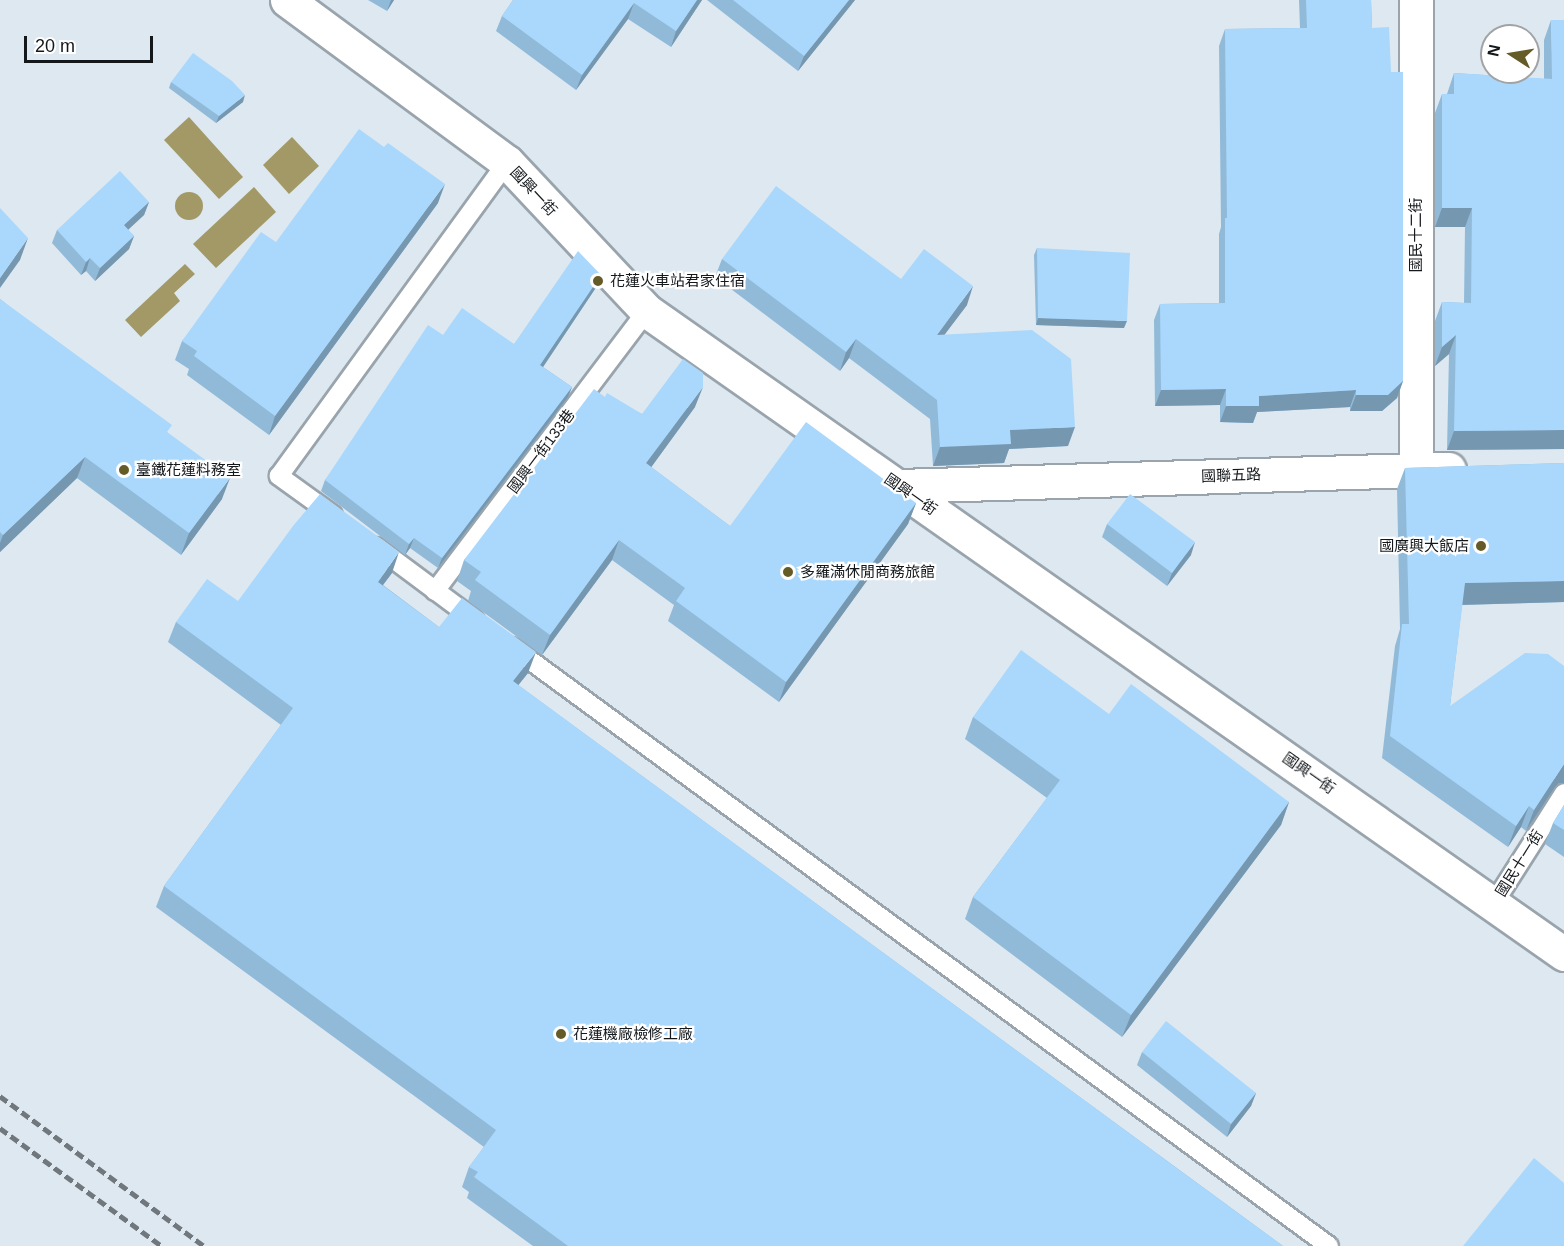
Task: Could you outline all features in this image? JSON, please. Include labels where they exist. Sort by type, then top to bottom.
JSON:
[{"type":"street","name":"國興一街","points":[[287,0],[507,162],[647,311],[1564,954]]},
{"type":"street","name":"國民十二街","points":[[1416,0],[1416,469]]},
{"type":"street","name":"國聯五路","points":[[899,486],[1416,469],[1484,469]]},
{"type":"lane","points":[[344,523],[279,476],[507,162]]},
{"type":"lane","name":"國興一街133巷","points":[[435,591],[647,311]]},
{"type":"lane","points":[[362,536],[1329,1246]]},
{"type":"lane","name":"國民十一街","points":[[1494,903],[1564,794]]},
{"type":"shaded area","points":[[189,117],[243,177],[219,199],[164,140]]},
{"type":"shaded area","points":[[292,137],[319,166],[289,194],[263,165]]},
{"type":"shaded area","points":[[254,187],[276,212],[216,268],[193,244]]},
{"type":"shaded area","points":[[189,192],[199,196],[203,206],[199,216],[189,220],[179,216],[175,206],[179,196]]},
{"type":"shaded area","points":[[185,264],[195,274],[174,293],[180,301],[141,337],[125,320]]},
{"type":"building","points":[[513,0],[697,0],[676,31],[634,3],[582,75],[502,16]]},
{"type":"building","points":[[733,0],[849,0],[804,56]]},
{"type":"building","points":[[1306,0],[1371,0],[1372,28],[1389,27],[1391,72],[1403,72],[1403,381],[1388,395],[1356,395],[1356,390],[1259,396],[1259,406],[1226,406],[1226,389],[1161,390],[1160,304],[1225,303],[1225,218],[1227,218],[1225,29],[1307,28]]},
{"type":"building","points":[[1551,20],[1564,20],[1564,430],[1454,431],[1456,335],[1442,347],[1442,302],[1471,303],[1472,208],[1442,208],[1442,94],[1454,94],[1454,73],[1480,75],[1480,84],[1540,84],[1540,78],[1552,79]]},
{"type":"building","points":[[193,53],[232,81],[245,95],[219,116],[171,82]]},
{"type":"building","points":[[359,129],[384,147],[388,143],[445,184],[275,416],[194,356],[197,351],[182,341],[261,232],[276,242]]},
{"type":"building","points":[[120,171],[149,202],[124,225],[134,236],[100,268],[90,258],[86,262],[57,230]]},
{"type":"building","points":[[776,186],[901,279],[924,249],[973,286],[937,335],[1032,330],[1071,359],[1075,427],[1010,430],[1011,444],[940,447],[937,400],[856,339],[846,352],[722,259]]},
{"type":"building","points":[[0,208],[28,238],[0,278]]},
{"type":"building","points":[[1037,248],[1130,253],[1127,321],[1038,318]]},
{"type":"building","points":[[578,251],[601,275],[540,365],[572,387],[442,558],[414,538],[409,544],[325,480],[428,325],[443,335],[462,308],[514,344]]},
{"type":"building","points":[[0,299],[172,425],[167,432],[230,478],[189,533],[85,457],[3,535],[0,532]]},
{"type":"building","points":[[683,359],[703,373],[703,387],[646,463],[730,526],[806,422],[916,503],[786,682],[676,601],[685,588],[619,540],[550,635],[475,580],[481,572],[464,560],[594,389],[605,397],[607,393],[642,414]]},
{"type":"building","points":[[1564,463],[1564,581],[1465,583],[1450,706],[1525,653],[1548,654],[1564,666],[1564,764],[1534,810],[1529,806],[1516,826],[1390,736],[1402,624],[1409,624],[1405,468]]},
{"type":"building","points":[[320,494],[399,552],[378,582],[439,627],[462,598],[536,652],[513,681],[1283,1246],[568,1246],[474,1177],[478,1172],[469,1167],[496,1130],[164,886],[293,708],[176,622],[207,579],[238,601],[293,526]]},
{"type":"building","points":[[1130,494],[1195,542],[1172,573],[1107,524]]},
{"type":"building","points":[[1021,650],[1109,714],[1131,684],[1289,802],[1131,1015],[973,897],[1060,780],[973,717]]},
{"type":"building","points":[[1564,805],[1564,830],[1553,823]]},
{"type":"building","points":[[1166,1021],[1256,1093],[1231,1124],[1142,1052]]},
{"type":"building","points":[[1534,1158],[1564,1183],[1564,1246],[1463,1246]]},
{"type":"railway","points":[[0,1096],[204,1246]]},
{"type":"railway","points":[[0,1128],[162,1246]]},
{"type":"place","name":"花蓮火車站君家住宿","points":[[598,281]]},
{"type":"place","name":"臺鐵花蓮料務室","points":[[124,470]]},
{"type":"place","name":"國廣興大飯店","points":[[1481,546]]},
{"type":"place","name":"多羅滿休閒商務旅館","points":[[788,572]]},
{"type":"place","name":"花蓮機廠檢修工廠","points":[[561,1034]]}]
